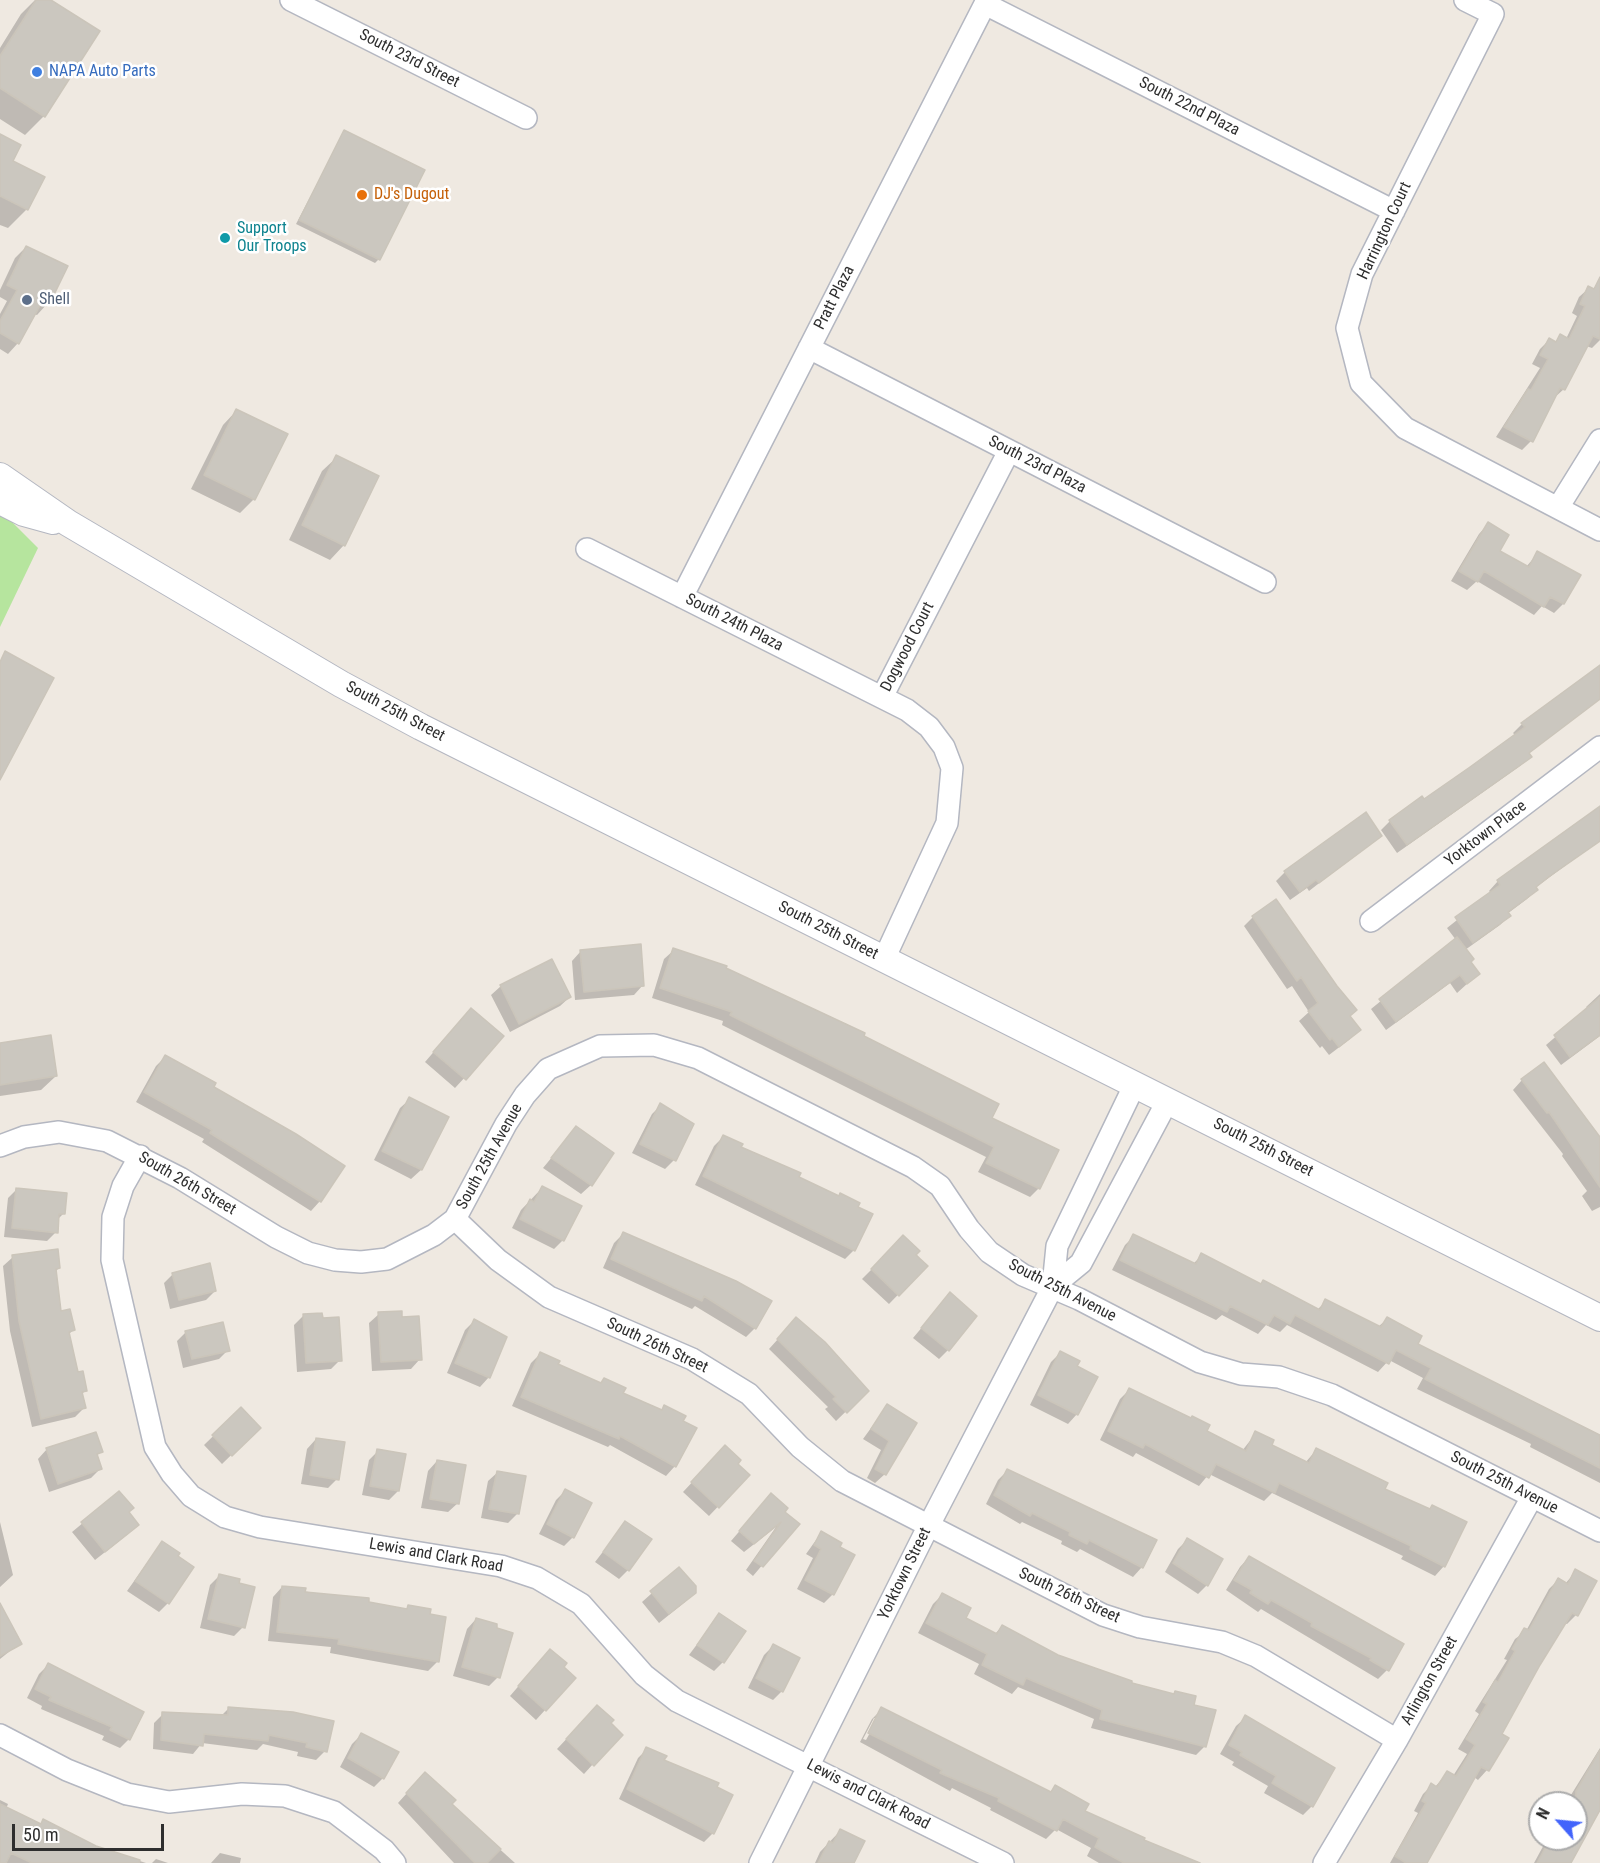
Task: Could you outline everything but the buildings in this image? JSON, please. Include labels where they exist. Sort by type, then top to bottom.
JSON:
[{"type":"street","name":"Harrington Court","points":[[1466,0],[1493,14],[1362,274],[1347,328],[1361,383],[1404,428],[1558,506],[1600,530]]},
{"type":"street","name":"South 23rd Street","points":[[300,2],[526,118]]},
{"type":"street","name":"South 22nd Plaza","points":[[986,2],[1394,211]]},
{"type":"street","name":"Pratt Plaza","points":[[682,597],[986,2]]},
{"type":"street","name":"South 23rd Plaza","points":[[809,348],[1265,582]]},
{"type":"street","points":[[1558,506],[1600,441]]},
{"type":"street","name":"Dogwood Court","points":[[884,959],[947,823],[952,768],[944,747],[929,727],[907,710],[882,697],[1009,451]]},
{"type":"street","name":"South 25th Street","points":[[0,476],[68,523],[341,684],[421,727],[1600,1318]]},
{"type":"street","name":"South 25th Street","points":[[0,501],[46,520],[68,523]]},
{"type":"street","name":"South 24th Plaza","points":[[587,549],[882,697]]},
{"type":"street","name":"Yorktown Place","points":[[1371,921],[1600,747]]},
{"type":"street","name":"South 25th Avenue","points":[[455,1219],[506,1124],[525,1095],[548,1069],[600,1046],[654,1045],[698,1058],[913,1167],[940,1186],[969,1229],[989,1252],[1023,1275],[1053,1286],[1200,1362],[1241,1374],[1279,1377],[1332,1395],[1600,1531]]},
{"type":"street","name":"Yorktown Street","points":[[760,1863],[928,1527],[1053,1286],[1057,1246],[1135,1084]]},
{"type":"street","name":"Yorktown Street","points":[[1053,1286],[1081,1263],[1168,1100]]},
{"type":"street","name":"South 26th Street","points":[[0,1146],[24,1137],[59,1132],[107,1141],[140,1155],[276,1237],[308,1253],[335,1260],[361,1262],[387,1259],[434,1235],[455,1219],[498,1260],[549,1297],[692,1359],[749,1394],[800,1447],[842,1481],[1103,1615],[1140,1627],[1222,1642],[1256,1656],[1397,1740]]},
{"type":"street","name":"Lewis and Clark Road","points":[[140,1155],[123,1186],[113,1216],[112,1260],[155,1447],[172,1474],[191,1496],[225,1517],[260,1527],[501,1566],[537,1578],[581,1604],[644,1675],[677,1701],[1003,1863]]},
{"type":"street","name":"Arlington Street","points":[[1324,1863],[1397,1740],[1532,1497]]},
{"type":"street","points":[[0,1735],[67,1770],[127,1794],[169,1802],[242,1794],[285,1796],[334,1812],[384,1850],[396,1863]]},
{"type":"green space","points":[[0,515],[10,520],[38,548],[0,627]]},
{"type":"place","name":"NAPA Auto Parts","points":[[37,72]]},
{"type":"place","name":"DJ's Dugout","points":[[362,195]]},
{"type":"place","name":"Support Our Troops","points":[[225,238]]},
{"type":"place","name":"Shell","points":[[27,300]]}]
